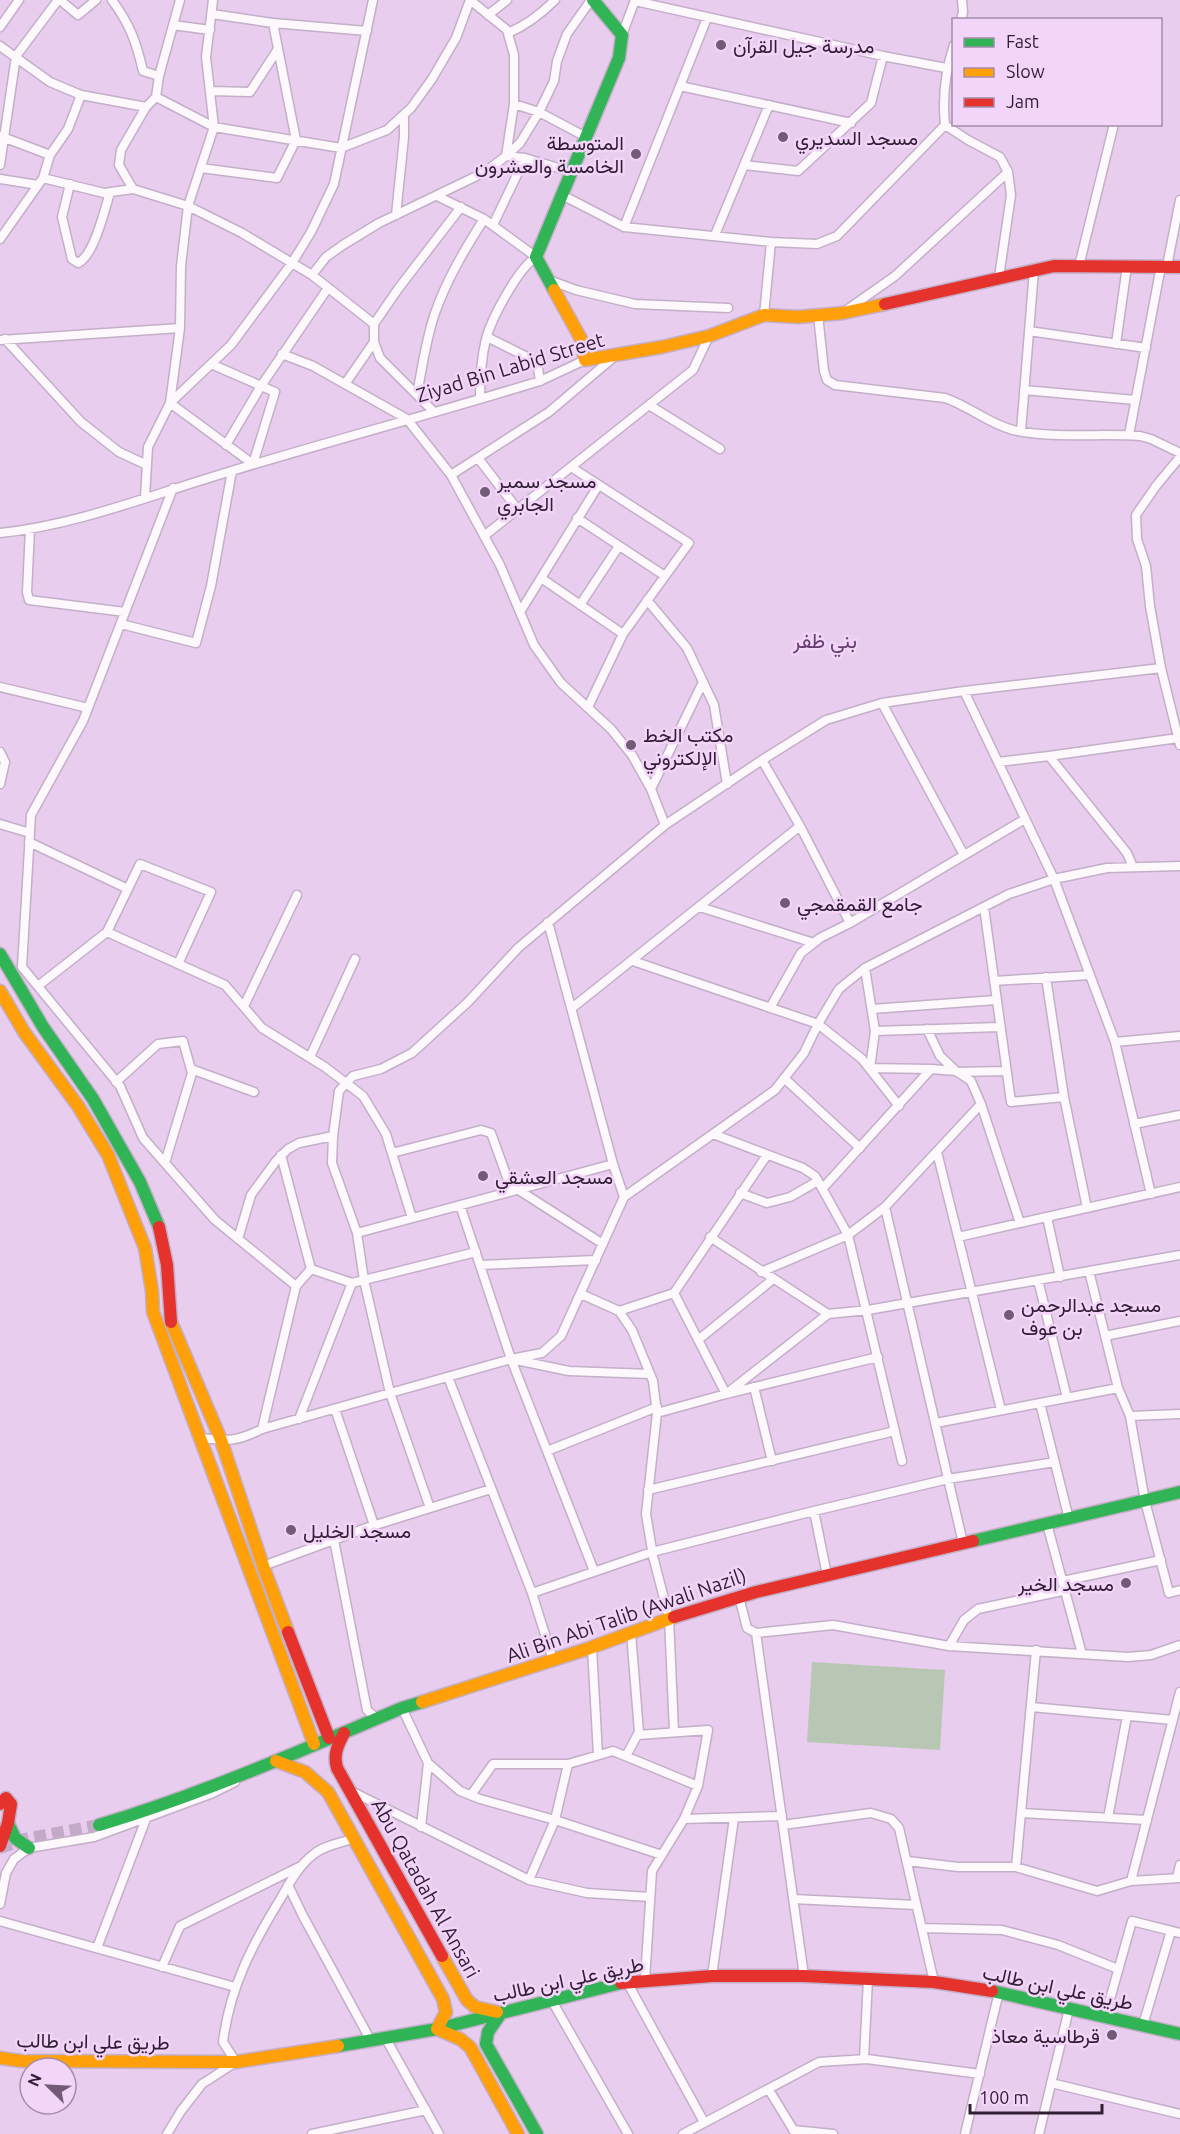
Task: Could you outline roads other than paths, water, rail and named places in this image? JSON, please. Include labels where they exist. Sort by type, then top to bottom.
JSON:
[{"type":"main road","points":[[585,360],[581,339],[536,256],[620,58],[622,35],[592,0]]},
{"type":"main road","name":"Ziyad Bin Labid Street","points":[[585,360],[662,347],[709,336],[764,315],[798,317],[843,313],[1054,266],[1180,267]]},
{"type":"main road","points":[[0,954],[42,1028],[93,1099],[140,1182],[160,1231],[167,1264],[171,1322],[221,1440],[263,1566],[329,1738]]},
{"type":"main road","points":[[0,991],[24,1032],[78,1106],[108,1155],[146,1248],[153,1312],[314,1744]]},
{"type":"main road","name":"Ali Bin Abi Talib (Awali Nazil)","points":[[99,1824],[142,1812],[275,1761],[402,1708],[592,1648],[669,1618],[739,1597],[827,1575],[1180,1492]]},
{"type":"main road","name":"Abu Qatadah Al Ansari","points":[[344,1733],[334,1756],[335,1764],[349,1790],[467,2000],[475,2007],[501,2013]]},
{"type":"main road","name":"Abu Qatadah Al Ansari","points":[[275,1761],[294,1765],[316,1777],[328,1792],[352,1839],[443,1999],[446,2012],[437,2030]]},
{"type":"main road","points":[[0,1804],[6,1798],[11,1804],[8,1823],[0,1846]]},
{"type":"main road","points":[[8,1823],[13,1835],[22,1846],[29,1848]]},
{"type":"main road","name":"طريق علي ابن طالب","points":[[78,2061],[236,2062],[437,2030],[627,1982],[712,1976],[804,1976],[934,1982],[999,1992],[1180,2034]]},
{"type":"main road","points":[[501,2013],[488,2032],[486,2044],[537,2134]]},
{"type":"main road","points":[[437,2030],[460,2039],[470,2047],[518,2134]]},
{"type":"main road","name":"طريق علي ابن طالب","points":[[0,2058],[18,2061]]},
{"type":"street","points":[[0,27],[19,0]]},
{"type":"street","points":[[0,165],[2,136],[16,56],[59,0],[78,15],[96,0]]},
{"type":"street","points":[[111,0],[127,21],[139,52],[143,71],[159,76]]},
{"type":"street","points":[[133,189],[119,165],[121,150],[146,107],[156,97],[159,76],[180,0]]},
{"type":"street","points":[[145,497],[148,447],[170,403],[180,328],[181,266],[188,206],[214,127],[206,57],[213,0]]},
{"type":"street","points":[[170,403],[231,345],[292,263],[311,232],[334,184],[373,0]]},
{"type":"street","points":[[156,97],[214,127],[341,148],[387,130],[411,108],[432,79],[456,38],[470,0],[507,30],[514,56],[514,104],[506,156]]},
{"type":"street","points":[[488,15],[507,0]]},
{"type":"street","points":[[508,33],[540,15],[555,0]]},
{"type":"street","points":[[312,275],[326,257],[343,245],[396,214],[485,172],[520,143],[554,81],[557,61],[567,34],[592,0]]},
{"type":"street","points":[[622,35],[635,0],[707,18],[946,68]]},
{"type":"street","points":[[962,0],[962,18]]},
{"type":"street","points":[[212,14],[273,23],[367,31]]},
{"type":"street","points":[[624,227],[707,18]]},
{"type":"street","points":[[201,168],[277,178],[296,140],[273,23]]},
{"type":"street","points":[[173,25],[210,30]]},
{"type":"street","points":[[0,46],[50,82],[81,95],[146,107]]},
{"type":"street","points":[[210,91],[250,92],[278,49]]},
{"type":"street","points":[[945,125],[942,98],[946,68],[952,51]]},
{"type":"street","points":[[744,165],[798,171],[871,103],[883,56]]},
{"type":"street","points":[[680,86],[851,123]]},
{"type":"street","points":[[0,239],[40,181],[50,155],[68,129],[81,95]]},
{"type":"street","points":[[514,104],[539,112],[586,137]]},
{"type":"street","points":[[716,235],[769,105]]},
{"type":"street","points":[[396,214],[404,115]]},
{"type":"street","points":[[945,125],[1000,156],[1008,172],[1011,195],[999,277]]},
{"type":"street","points":[[562,195],[624,227],[771,242],[817,244],[837,236],[945,125]]},
{"type":"street","points":[[1079,266],[1114,126]]},
{"type":"street","points":[[2,136],[50,155]]},
{"type":"street","points":[[506,156],[525,158],[572,172]]},
{"type":"street","points":[[493,225],[525,158]]},
{"type":"street","points":[[843,313],[895,276],[1008,172]]},
{"type":"street","points":[[0,179],[70,184],[104,193],[133,189],[188,206],[242,233],[312,275],[374,324]]},
{"type":"street","points":[[70,184],[62,217],[72,259],[78,263],[84,260],[92,246],[110,192]]},
{"type":"street","points":[[437,196],[484,219],[536,256],[528,262],[509,290],[487,337],[480,375],[480,399]]},
{"type":"street","points":[[1129,435],[1146,348],[1180,200]]},
{"type":"street","points":[[434,412],[380,358],[374,342],[374,324],[461,207]]},
{"type":"street","points":[[417,395],[424,353],[434,315],[458,260],[484,219]]},
{"type":"street","points":[[764,315],[771,242]]},
{"type":"street","points":[[1116,344],[1127,266]]},
{"type":"street","points":[[1021,431],[1034,270]]},
{"type":"street","points":[[549,280],[595,295],[635,303],[728,308]]},
{"type":"street","points":[[226,445],[261,386],[328,288]]},
{"type":"street","points":[[818,315],[824,371],[827,380],[835,385],[945,398],[1003,427],[1021,431],[1129,435],[1151,439],[1180,455],[1136,515],[1137,539],[1146,566],[1150,606],[1161,668],[1179,742],[998,762]]},
{"type":"street","points":[[2,340],[180,328]]},
{"type":"street","points":[[1029,331],[1146,348]]},
{"type":"street","points":[[484,536],[693,370],[709,336]]},
{"type":"street","points":[[487,337],[537,362],[540,381]]},
{"type":"street","points":[[2,340],[81,422],[118,452],[147,465]]},
{"type":"street","points":[[345,384],[374,342]]},
{"type":"street","points":[[282,354],[313,366],[407,419],[450,475],[500,565],[534,645],[561,682],[611,729],[632,755],[651,789],[665,825]]},
{"type":"street","points":[[450,475],[549,412],[618,354]]},
{"type":"street","name":"Ziyad Bin Labid Street","points":[[0,532],[30,529],[78,519],[253,464],[540,381],[585,360]]},
{"type":"street","points":[[170,403],[253,464],[275,392],[211,364]]},
{"type":"street","points":[[1024,390],[1136,400]]},
{"type":"street","points":[[649,405],[720,449]]},
{"type":"street","points":[[478,458],[518,510]]},
{"type":"street","points":[[571,467],[689,543],[623,634],[588,707]]},
{"type":"street","points":[[121,624],[196,643],[211,586],[232,471]]},
{"type":"street","points":[[520,612],[598,486]]},
{"type":"street","points":[[173,488],[83,721],[31,815],[22,967],[116,1082],[143,1138],[215,1220],[296,1286]]},
{"type":"street","points":[[577,518],[665,576]]},
{"type":"street","points":[[30,529],[27,592],[29,600],[125,612]]},
{"type":"street","points":[[580,605],[619,546]]},
{"type":"street","points":[[541,578],[623,634]]},
{"type":"street","points":[[647,600],[687,648],[714,705],[726,784]]},
{"type":"street","points":[[430,1508],[390,1393],[364,1280],[357,1233],[332,1163],[339,1091],[353,1076],[381,1069],[412,1053],[468,1002],[518,948],[665,825],[826,720],[882,703],[1161,668]]},
{"type":"street","points":[[651,789],[703,682]]},
{"type":"street","points":[[0,687],[88,708]]},
{"type":"street","points":[[964,691],[1054,879],[1115,1042],[1151,1194]]},
{"type":"street","points":[[882,703],[964,855]]},
{"type":"street","points":[[0,752],[5,762],[0,784]]},
{"type":"street","points":[[1049,756],[1126,854],[1133,867]]},
{"type":"street","points":[[762,760],[800,826],[850,923]]},
{"type":"street","points":[[770,1008],[801,953],[814,943],[1025,819]]},
{"type":"street","points":[[0,824],[128,888]]},
{"type":"street","points":[[572,1008],[800,826]]},
{"type":"street","points":[[38,986],[107,932],[140,864],[211,892],[178,964]]},
{"type":"street","points":[[200,1438],[243,1439],[262,1429],[511,1359],[542,1353],[561,1336],[624,1197],[775,1090],[804,1053],[839,989],[865,968],[1009,894],[1054,879],[1107,868],[1180,866]]},
{"type":"street","points":[[244,1006],[297,895]]},
{"type":"street","points":[[700,907],[814,943]]},
{"type":"street","points":[[984,907],[1011,1102],[1064,1097]]},
{"type":"street","points":[[548,922],[624,1197]]},
{"type":"street","points":[[107,932],[225,985],[262,1028],[310,1057],[363,1096],[386,1134],[412,1218]]},
{"type":"street","points":[[310,1057],[355,959]]},
{"type":"street","points":[[633,961],[818,1024],[862,1059],[899,1106]]},
{"type":"street","points":[[865,968],[875,1030],[870,1068]]},
{"type":"street","points":[[994,981],[1090,975]]},
{"type":"street","points":[[1046,976],[1064,1097],[1087,1208]]},
{"type":"street","points":[[872,1009],[996,1000]]},
{"type":"street","points":[[875,1030],[999,1027]]},
{"type":"street","points":[[927,1029],[940,1056],[971,1081],[981,1104],[1020,1223]]},
{"type":"street","points":[[1115,1042],[1180,1036]]},
{"type":"street","points":[[116,1082],[158,1044],[183,1041],[192,1073],[165,1163]]},
{"type":"street","points":[[191,1068],[254,1092]]},
{"type":"street","points":[[870,1068],[931,1069],[957,1072],[1005,1071]]},
{"type":"street","points":[[740,1193],[767,1203],[790,1197],[820,1184],[860,1148],[931,1069]]},
{"type":"street","points":[[784,1078],[860,1148]]},
{"type":"street","points":[[761,1272],[848,1235],[885,1207],[981,1104]]},
{"type":"street","points":[[1134,1124],[1180,1115]]},
{"type":"street","points":[[392,1153],[487,1130],[491,1133],[514,1190],[603,1244]]},
{"type":"street","points":[[713,1134],[803,1168],[820,1184],[848,1235],[868,1310],[902,1461]]},
{"type":"street","points":[[238,1239],[251,1195],[281,1155],[299,1143],[333,1136]]},
{"type":"street","points":[[937,1152],[1001,1410]]},
{"type":"street","points":[[281,1155],[310,1269]]},
{"type":"street","points":[[619,1311],[674,1293],[767,1155]]},
{"type":"street","points":[[357,1233],[614,1164]]},
{"type":"street","points":[[958,1238],[1180,1187]]},
{"type":"street","points":[[460,1204],[511,1359],[594,1571]]},
{"type":"street","points":[[885,1207],[963,1543]]},
{"type":"street","points":[[1047,1217],[1060,1277]]},
{"type":"street","points":[[710,1238],[828,1314]]},
{"type":"street","points":[[310,1269],[352,1283],[476,1252]]},
{"type":"street","points":[[726,1394],[828,1314],[868,1310],[1180,1255]]},
{"type":"street","points":[[480,1265],[596,1260]]},
{"type":"street","points":[[262,1429],[296,1286],[310,1269]]},
{"type":"street","points":[[1089,1271],[1118,1388],[1130,1416],[1145,1501],[1169,1593],[1180,1590]]},
{"type":"street","points":[[698,1340],[772,1280]]},
{"type":"street","points":[[1038,1280],[1067,1398]]},
{"type":"street","points":[[299,1419],[352,1283]]},
{"type":"street","points":[[674,1293],[726,1394]]},
{"type":"street","points":[[581,1294],[619,1311],[632,1330],[650,1374],[657,1410],[646,1514],[652,1552],[669,1618],[674,1732]]},
{"type":"street","points":[[1105,1336],[1180,1321]]},
{"type":"street","points":[[547,1451],[657,1410],[878,1357]]},
{"type":"street","points":[[511,1359],[569,1371],[650,1374]]},
{"type":"street","points":[[448,1377],[531,1593],[554,1660]]},
{"type":"street","points":[[754,1387],[772,1461]]},
{"type":"street","points":[[936,1423],[1118,1388]]},
{"type":"street","points":[[1040,1403],[1069,1519]]},
{"type":"street","points":[[334,1409],[374,1525]]},
{"type":"street","points":[[1130,1416],[1180,1414]]},
{"type":"street","points":[[648,1490],[895,1431]]},
{"type":"street","points":[[531,1593],[652,1552],[814,1511],[948,1479],[1055,1462]]},
{"type":"street","points":[[263,1566],[374,1525],[491,1489]]},
{"type":"street","points":[[814,1511],[827,1575]]},
{"type":"street","points":[[1047,1524],[1082,1654]]},
{"type":"street","points":[[334,1540],[367,1710],[377,1719]]},
{"type":"street","points":[[949,1646],[964,1620],[978,1609],[1161,1560]]},
{"type":"street","points":[[739,1597],[747,1628],[756,1633],[833,1625],[949,1646],[1128,1657],[1151,1655],[1180,1645]]},
{"type":"street","points":[[626,1756],[639,1732],[631,1633]]},
{"type":"street","points":[[756,1633],[804,1976]]},
{"type":"street","points":[[592,1648],[598,1755]]},
{"type":"street","points":[[1016,1867],[1036,1650]]},
{"type":"street","points":[[1131,1881],[1180,1692]]},
{"type":"street","points":[[1031,1707],[1173,1720]]},
{"type":"street","points":[[402,1708],[428,1763],[460,1791],[662,1855]]},
{"type":"street","points":[[1108,1818],[1127,1716]]},
{"type":"street","points":[[638,1735],[708,1730],[698,1786],[684,1819],[652,1871],[645,1980]]},
{"type":"street","points":[[471,1796],[493,1764],[568,1764],[614,1751],[698,1786]]},
{"type":"street","points":[[0,1904],[6,1873],[14,1859],[29,1848],[94,1837],[146,1819],[213,1793],[275,1761]]},
{"type":"street","points":[[421,1827],[428,1763]]},
{"type":"street","points":[[529,1880],[555,1820],[568,1764]]},
{"type":"street","points":[[349,1790],[529,1880],[587,1893],[650,1897]]},
{"type":"street","points":[[1021,1813],[1146,1820]]},
{"type":"street","points":[[684,1819],[734,1818],[782,1821],[871,1814],[891,1819],[899,1828],[934,1982]]},
{"type":"street","points":[[712,1976],[734,1818]]},
{"type":"street","points":[[97,1948],[146,1819]]},
{"type":"street","points":[[167,2134],[202,2084],[236,2062],[223,2042],[226,2014],[252,1948],[288,1885],[315,1852],[352,1839]]},
{"type":"street","points":[[907,1861],[958,1867],[1016,1867],[1097,1891],[1131,1881],[1179,1877],[1180,1865]]},
{"type":"street","points":[[162,1967],[180,1926],[303,1865]]},
{"type":"street","points":[[288,1885],[371,2041]]},
{"type":"street","points":[[793,1899],[916,1905]]},
{"type":"street","points":[[0,1921],[235,1987]]},
{"type":"street","points":[[1104,2017],[1132,1921],[1175,1932],[1143,2025]]},
{"type":"street","points":[[922,1928],[1002,1930],[1058,1945],[1118,1969]]},
{"type":"street","points":[[864,2059],[868,1979]]},
{"type":"street","points":[[627,1982],[704,2122]]},
{"type":"street","points":[[966,2134],[999,1992]]},
{"type":"street","points":[[552,2001],[628,2134]]},
{"type":"street","points":[[1039,2134],[1069,2009]]},
{"type":"street","points":[[386,2039],[439,2134]]},
{"type":"street","points":[[0,2052],[18,2060]]},
{"type":"street","points":[[683,2134],[819,2062],[864,2059],[980,2074]]},
{"type":"street","points":[[1051,2083],[1180,2114]]},
{"type":"street","points":[[769,2090],[795,2132],[833,2134]]},
{"type":"street","points":[[312,2134],[342,2131],[426,2110]]},
{"type":"tunnel","points":[[0,1848],[25,1839],[99,1825]]},
{"type":"place","name":"مدرسة جيل القرآن","points":[[721,45]]},
{"type":"place","name":"مسجد السديري","points":[[783,137]]},
{"type":"place","name":"المتوسطة الخامسة والعشرون","points":[[636,154]]},
{"type":"place","name":"مسجد سمير الجابري","points":[[485,492]]},
{"type":"place","name":"مكتب الخط الإلكتروني","points":[[631,745]]},
{"type":"place","name":"جامع القمقمجي","points":[[785,903]]},
{"type":"place","name":"مسجد العشقي","points":[[483,1176]]},
{"type":"place","name":"مسجد عبدالرحمن بن عوف","points":[[1009,1315]]},
{"type":"place","name":"مسجد الخليل","points":[[291,1530]]},
{"type":"place","name":"مسجد الخير","points":[[1126,1583]]},
{"type":"place","name":"قرطاسية معاذ","points":[[1112,2035]]},
{"type":"district","name":"بني ظفر","points":[[825,640]]}]
